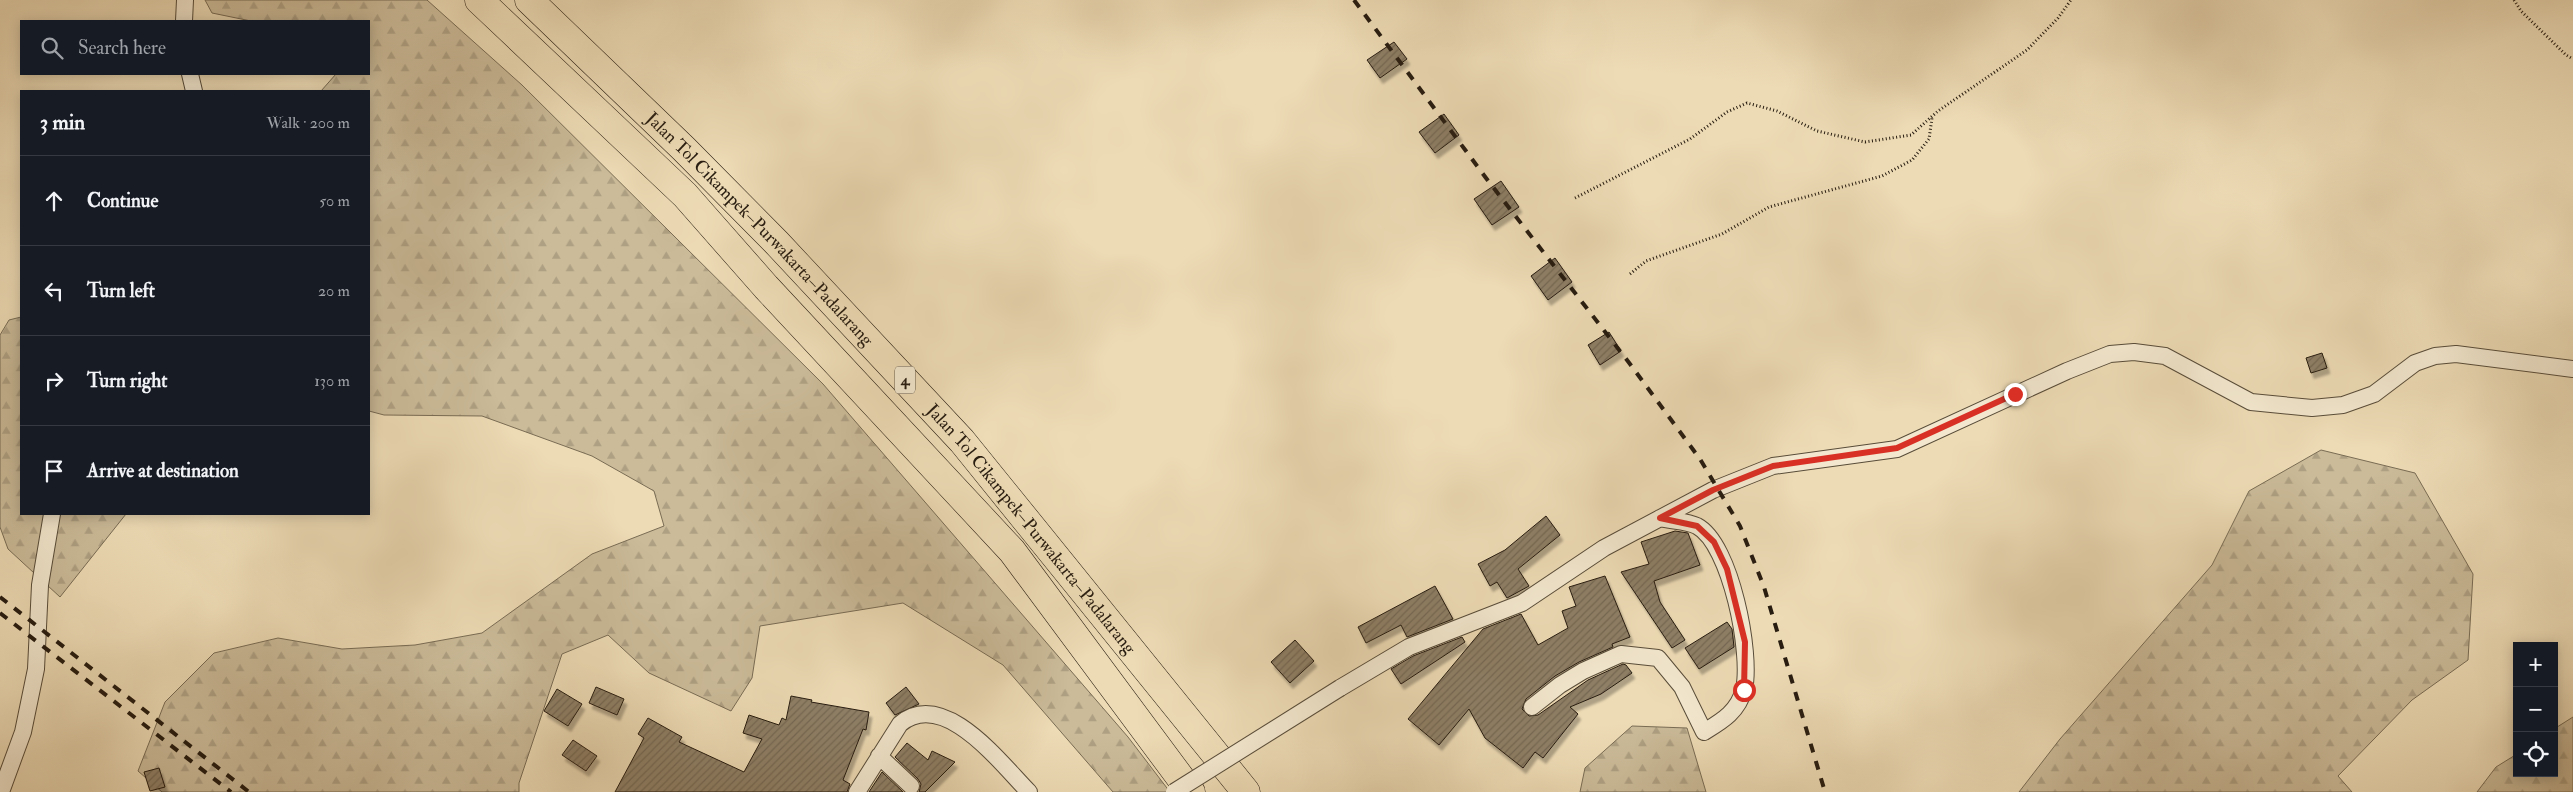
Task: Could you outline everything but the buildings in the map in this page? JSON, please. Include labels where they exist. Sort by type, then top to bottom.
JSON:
[{"type":"highway","name":"Jalan Tol Cikampek–Purwakarta–Padalarang","points":[[479,0],[685,196],[766,287],[1012,551],[1191,792]]},
{"type":"highway","name":"Jalan Tol Cikampek–Purwakarta–Padalarang","points":[[529,0],[684,149],[776,242],[962,441],[1038,538],[1136,654],[1190,725],[1246,792]]},
{"type":"street","points":[[184,0],[184,20]]},
{"type":"street","points":[[190,75],[194,90]]},
{"type":"street","points":[[1174,792],[1409,647],[1522,603],[1604,548],[1713,490],[1773,466],[1897,448],[2110,354],[2134,352],[2165,356],[2251,402],[2312,408],[2343,405],[2374,394],[2415,362],[2435,356],[2456,354],[2573,369]]},
{"type":"street","points":[[1,792],[24,732],[36,669],[40,585],[52,515]]},
{"type":"street","points":[[1532,707],[1567,680],[1621,654],[1658,658],[1682,687],[1704,732],[1730,716],[1744,690],[1745,642],[1727,569],[1714,542],[1697,526],[1660,518]]},
{"type":"street","points":[[857,792],[900,724],[906,719],[924,714],[949,718],[976,738],[1030,792]]},
{"type":"street","points":[[879,756],[910,786]]},
{"type":"path","points":[[1575,198],[1690,139],[1726,112],[1747,103],[1777,111],[1818,131],[1865,142],[1911,135],[1932,117],[2027,50],[2058,18],[2071,0]]},
{"type":"path","points":[[2514,0],[2521,10],[2566,55],[2573,59]]},
{"type":"path","points":[[1630,274],[1646,261],[1722,234],[1769,207],[1889,172],[1912,160],[1929,139],[1932,117]]},
{"type":"green space","points":[[205,0],[427,0],[522,85],[823,384],[1128,737],[1170,792],[1113,792],[1003,665],[903,603],[760,626],[752,678],[731,711],[649,673],[608,635],[562,654],[519,783],[519,792],[162,792],[138,771],[165,702],[214,653],[278,638],[342,649],[415,645],[482,633],[592,554],[664,526],[654,491],[592,456],[482,416],[384,415],[370,411],[370,90],[322,90],[335,75],[370,75],[370,20],[246,20],[212,13]]},
{"type":"green space","points":[[20,317],[20,515],[125,515],[60,597],[8,549],[0,527],[0,335],[9,320]]},
{"type":"green space","points":[[2321,450],[2415,473],[2473,574],[2468,660],[2412,700],[2338,776],[2352,792],[2019,792],[2060,739],[2212,565],[2249,491]]},
{"type":"green space","points":[[2573,717],[2573,792],[2477,792],[2496,767],[2513,756],[2513,777],[2558,777],[2558,726]]},
{"type":"green space","points":[[1632,726],[1687,728],[1706,792],[1580,792],[1585,768]]},
{"type":"railway","points":[[1354,0],[1486,178],[1630,364],[1700,459],[1740,526],[1764,587],[1825,792]]},
{"type":"railway","points":[[0,597],[249,792]]},
{"type":"railway","points":[[0,613],[231,792]]},
{"type":"route","points":[[1744,690],[1745,642],[1727,569],[1714,542],[1697,526],[1660,518],[1713,490],[1773,466],[1855,456],[1897,448],[2015,394]]}]
